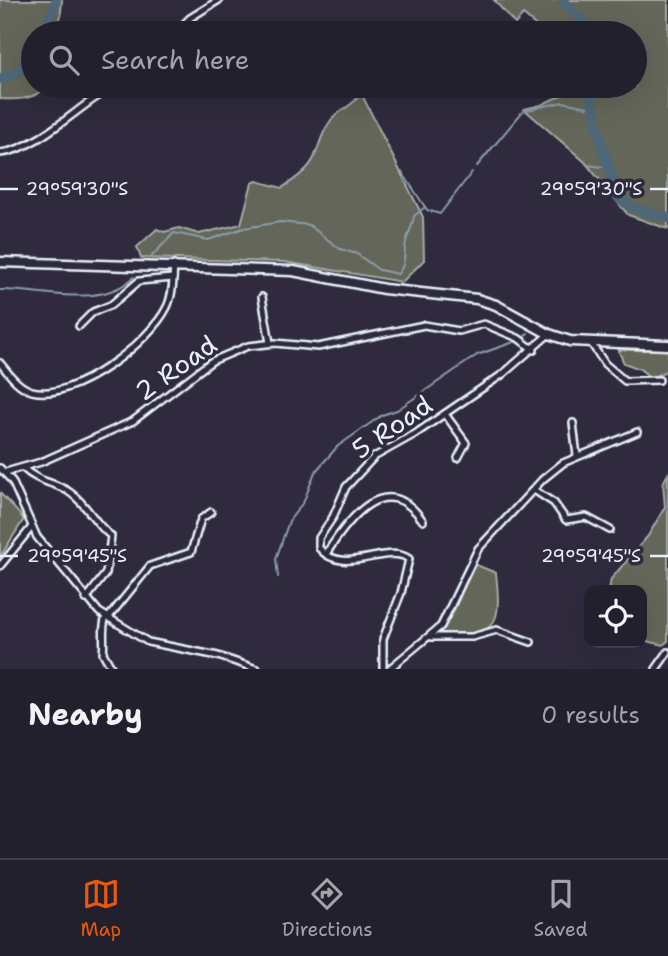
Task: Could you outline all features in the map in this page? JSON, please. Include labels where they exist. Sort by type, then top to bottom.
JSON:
[{"type":"main road","points":[[0,262],[174,265],[293,271],[384,289],[477,299],[496,305],[549,334],[591,343],[668,345]]},
{"type":"street","points":[[187,21],[219,0]]},
{"type":"street","points":[[0,153],[14,151],[35,139],[96,98]]},
{"type":"street","points":[[0,363],[23,387],[39,392],[60,390],[86,378],[125,353],[161,317],[169,304],[174,265]]},
{"type":"street","points":[[79,326],[93,312],[111,305],[139,281],[173,278]]},
{"type":"street","points":[[262,297],[270,343]]},
{"type":"street","name":"2 Road","points":[[3,470],[23,468],[133,421],[220,357],[248,346],[270,343],[318,347],[424,325],[459,331],[484,324],[518,338],[534,350]]},
{"type":"street","name":"5 Road","points":[[326,554],[319,548],[319,538],[355,476],[374,457],[445,414],[534,350],[549,334]]},
{"type":"street","points":[[591,343],[604,365],[625,381],[659,380]]},
{"type":"street","points":[[445,414],[466,443],[458,458]]},
{"type":"street","points":[[573,423],[577,456]]},
{"type":"street","points":[[390,669],[431,637],[450,611],[478,549],[557,467],[637,432]]},
{"type":"street","points":[[23,468],[36,479],[73,494],[95,522],[111,536],[106,573],[86,599]]},
{"type":"street","points":[[3,470],[20,498],[31,528],[86,599],[107,618],[148,642],[218,656],[257,669]]},
{"type":"street","points":[[534,490],[554,503],[566,520],[586,517],[610,530]]},
{"type":"street","points":[[383,669],[383,639],[405,582],[409,559],[398,555],[344,561],[326,554],[354,516],[373,501],[400,499],[415,509],[424,521]]},
{"type":"street","points":[[112,669],[103,653],[106,642],[102,628],[107,618],[150,566],[191,552],[201,519],[211,512]]},
{"type":"street","points":[[0,566],[31,528]]},
{"type":"street","points":[[431,637],[472,637],[497,630],[531,642]]},
{"type":"street","points":[[656,669],[668,652]]},
{"type":"green space","points":[[0,0],[62,0],[60,21],[21,21],[21,98],[25,98],[0,99]]},
{"type":"green space","points":[[494,0],[668,0],[668,229],[628,215],[585,162],[524,109],[556,98],[647,98],[647,21],[530,21],[523,15],[518,21],[512,21]]},
{"type":"green space","points":[[364,98],[423,217],[424,260],[402,282],[285,262],[141,258],[137,247],[157,229],[164,232],[179,228],[199,234],[241,224],[252,183],[257,181],[282,188],[300,175],[314,158],[329,123],[355,101]]},
{"type":"green space","points":[[618,350],[668,350],[668,370],[651,378],[640,369],[624,363]]},
{"type":"green space","points":[[668,474],[668,641],[663,645],[647,641],[647,585],[610,585],[611,579],[648,536],[665,507],[663,483]]},
{"type":"green space","points":[[0,493],[24,519],[0,557]]},
{"type":"green space","points":[[474,564],[496,573],[496,617],[484,630],[458,634],[439,633],[453,613]]},
{"type":"waterway","points":[[49,21],[56,0]]},
{"type":"waterway","points":[[562,0],[582,21]]},
{"type":"waterway","points":[[0,79],[16,73],[21,68]]},
{"type":"waterway","points":[[592,98],[602,147],[618,197],[630,207],[668,218]]},
{"type":"waterway","points":[[477,166],[523,111],[563,102],[592,108]]},
{"type":"waterway","points":[[587,165],[611,168]]},
{"type":"waterway","points":[[402,172],[427,210],[440,214],[472,172]]},
{"type":"waterway","points":[[152,256],[174,233],[208,240],[244,228],[280,222],[309,225],[340,249],[357,254],[379,270],[398,274],[404,262],[406,242],[414,216],[425,207]]},
{"type":"waterway","points":[[0,290],[88,295],[105,293],[134,277]]},
{"type":"waterway","points":[[525,336],[528,333]]},
{"type":"waterway","points":[[278,577],[276,559],[289,521],[304,501],[315,472],[338,446],[382,415],[397,410],[477,355],[517,341]]}]
